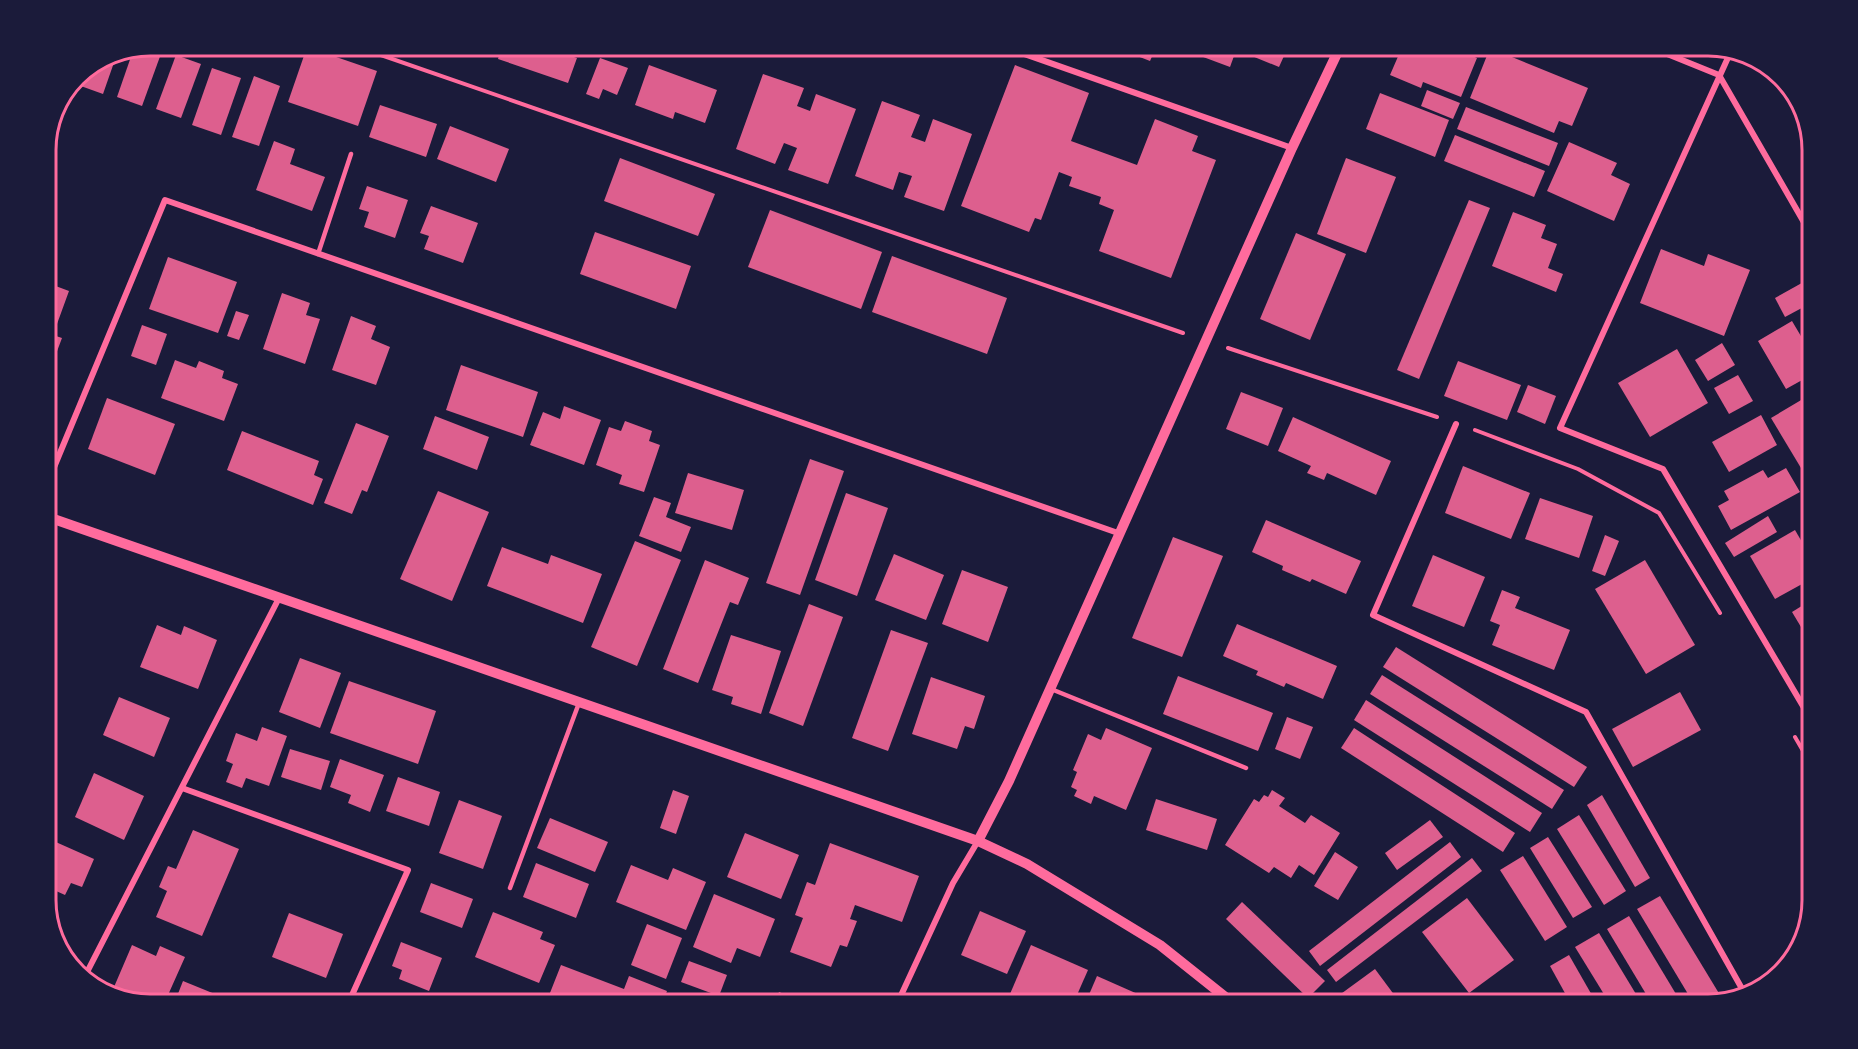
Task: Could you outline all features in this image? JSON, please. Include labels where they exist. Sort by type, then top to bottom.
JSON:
[{"type":"street","points":[[1027,55],[1292,148]]},
{"type":"street","points":[[902,994],[953,883],[1009,781],[1292,148],[1336,55]]},
{"type":"street","points":[[1670,55],[1719,75],[1802,219]]},
{"type":"street","points":[[1728,58],[1560,428],[1664,468],[1802,704]]},
{"type":"street","points":[[56,463],[165,200],[1119,533]]},
{"type":"street","points":[[1456,424],[1373,615],[1586,712],[1742,987]]},
{"type":"street","points":[[56,520],[978,841],[1027,864],[1160,945],[1221,994]]},
{"type":"street","points":[[88,970],[279,598]]},
{"type":"street","points":[[182,788],[408,870],[352,994]]},
{"type":"lane","points":[[318,254],[351,154]]},
{"type":"lane","points":[[1049,689],[1246,768]]},
{"type":"lane","points":[[510,888],[579,702]]},
{"type":"path","points":[[381,55],[1207,341],[1456,424],[1578,468],[1659,513],[1721,615]]},
{"type":"path","points":[[1790,728],[1802,749]]},
{"type":"building","points":[[161,55],[142,106],[117,97],[131,57]]},
{"type":"building","points":[[176,55],[201,64],[181,118],[156,109]]},
{"type":"building","points":[[304,55],[330,55],[377,71],[358,126],[288,102]]},
{"type":"building","points":[[499,55],[568,55],[577,58],[568,83],[498,59]]},
{"type":"building","points":[[1135,55],[1153,55],[1150,61]]},
{"type":"building","points":[[1198,55],[1234,55],[1230,67]]},
{"type":"building","points":[[1249,55],[1284,55],[1279,67]]},
{"type":"building","points":[[1399,55],[1470,55],[1477,58],[1461,97],[1423,82],[1421,88],[1390,75]]},
{"type":"building","points":[[1487,55],[1507,55],[1588,88],[1572,126],[1559,121],[1554,133],[1470,98]]},
{"type":"building","points":[[600,58],[628,68],[617,95],[603,89],[599,99],[586,94]]},
{"type":"building","points":[[114,63],[103,94],[81,86],[97,71]]},
{"type":"building","points":[[649,65],[717,90],[705,123],[675,112],[673,119],[635,105]]},
{"type":"building","points":[[1015,65],[1089,93],[1071,141],[1137,165],[1155,119],[1198,136],[1192,151],[1216,160],[1171,278],[1099,251],[1114,210],[1099,204],[1101,197],[1069,186],[1072,177],[1059,172],[1041,220],[1035,218],[1029,232],[961,206]]},
{"type":"building","points":[[212,68],[241,78],[221,135],[192,125]]},
{"type":"building","points":[[763,74],[804,88],[797,106],[810,111],[816,94],[856,109],[828,184],[788,170],[797,148],[784,143],[775,164],[736,149]]},
{"type":"building","points":[[254,76],[280,86],[259,146],[232,137]]},
{"type":"building","points":[[1427,90],[1460,103],[1453,119],[1421,106]]},
{"type":"building","points":[[1380,93],[1449,120],[1435,157],[1366,129]]},
{"type":"building","points":[[882,101],[920,115],[911,137],[925,142],[933,119],[972,134],[944,211],[904,197],[912,176],[899,172],[893,190],[855,176]]},
{"type":"building","points":[[380,105],[437,124],[426,157],[369,137]]},
{"type":"building","points":[[1466,107],[1558,143],[1549,166],[1457,129]]},
{"type":"building","points":[[450,126],[509,149],[496,182],[437,159]]},
{"type":"building","points":[[1455,135],[1545,171],[1534,197],[1444,161]]},
{"type":"building","points":[[274,141],[295,149],[290,164],[325,177],[312,211],[256,190]]},
{"type":"building","points":[[1569,142],[1617,163],[1611,175],[1630,184],[1614,221],[1547,191]]},
{"type":"building","points":[[620,158],[715,194],[698,236],[604,201]]},
{"type":"building","points":[[1346,158],[1396,177],[1366,253],[1317,234]]},
{"type":"building","points":[[367,186],[408,200],[395,238],[364,227],[369,212],[359,209]]},
{"type":"building","points":[[1469,200],[1490,208],[1419,379],[1397,370]]},
{"type":"building","points":[[431,206],[478,223],[463,263],[424,249],[429,236],[420,233]]},
{"type":"building","points":[[770,210],[882,252],[861,309],[748,267]]},
{"type":"building","points":[[1513,212],[1546,225],[1541,238],[1557,244],[1548,268],[1563,274],[1556,292],[1492,266]]},
{"type":"building","points":[[595,232],[691,266],[676,309],[580,274]]},
{"type":"building","points":[[1296,233],[1346,254],[1310,340],[1260,319]]},
{"type":"building","points":[[1661,249],[1704,266],[1708,254],[1750,270],[1724,336],[1640,303]]},
{"type":"building","points":[[892,256],[1007,298],[987,354],[872,312]]},
{"type":"building","points":[[168,257],[237,282],[218,333],[149,309]]},
{"type":"building","points":[[1802,283],[1802,308],[1785,317],[1775,298]]},
{"type":"building","points":[[56,286],[69,291],[56,327]]},
{"type":"building","points":[[282,293],[310,303],[306,315],[320,319],[305,364],[263,349]]},
{"type":"building","points":[[236,311],[249,315],[239,340],[227,336]]},
{"type":"building","points":[[351,316],[376,326],[371,339],[390,347],[376,385],[332,370]]},
{"type":"building","points":[[1792,321],[1802,338],[1802,380],[1786,389],[1758,341]]},
{"type":"building","points":[[142,325],[167,334],[156,365],[131,356]]},
{"type":"building","points":[[56,336],[62,338],[56,354]]},
{"type":"building","points":[[1722,343],[1735,365],[1708,381],[1695,360]]},
{"type":"building","points":[[1677,349],[1708,403],[1650,437],[1618,383]]},
{"type":"building","points":[[175,360],[196,368],[199,361],[224,371],[222,378],[238,384],[224,421],[161,398]]},
{"type":"building","points":[[1458,361],[1521,385],[1507,420],[1444,396]]},
{"type":"building","points":[[461,365],[538,392],[523,437],[446,410]]},
{"type":"building","points":[[1738,375],[1753,401],[1729,414],[1714,388]]},
{"type":"building","points":[[1528,385],[1556,396],[1545,424],[1517,412]]},
{"type":"building","points":[[1241,392],[1283,408],[1268,446],[1226,429]]},
{"type":"building","points":[[107,398],[175,424],[155,475],[88,449]]},
{"type":"building","points":[[1802,400],[1802,470],[1771,418]]},
{"type":"building","points":[[564,406],[601,420],[584,465],[530,445],[543,412],[560,419]]},
{"type":"building","points":[[1761,415],[1777,445],[1729,472],[1712,442]]},
{"type":"building","points":[[435,416],[489,437],[477,470],[423,449]]},
{"type":"building","points":[[1293,417],[1391,461],[1376,495],[1327,473],[1324,480],[1307,473],[1311,466],[1278,451]]},
{"type":"building","points":[[625,421],[652,431],[649,441],[660,445],[644,492],[619,484],[622,475],[596,465],[609,427],[621,431]]},
{"type":"building","points":[[356,423],[389,436],[367,492],[362,490],[352,514],[324,503]]},
{"type":"building","points":[[242,431],[319,461],[314,475],[323,479],[313,505],[227,470]]},
{"type":"building","points":[[810,459],[844,471],[800,595],[766,583]]},
{"type":"building","points":[[1463,466],[1530,493],[1511,539],[1445,513]]},
{"type":"building","points":[[1786,468],[1800,492],[1731,530],[1718,506],[1729,500],[1724,491],[1763,470],[1768,478]]},
{"type":"building","points":[[688,473],[744,490],[732,530],[675,513]]},
{"type":"building","points":[[438,491],[489,512],[452,601],[400,579]]},
{"type":"building","points":[[846,493],[888,508],[857,596],[815,580]]},
{"type":"building","points":[[654,497],[671,503],[666,517],[691,527],[681,552],[639,536]]},
{"type":"building","points":[[1540,498],[1593,516],[1579,558],[1525,539]]},
{"type":"building","points":[[1768,516],[1777,532],[1734,557],[1725,543]]},
{"type":"building","points":[[1266,520],[1361,561],[1346,594],[1312,579],[1310,582],[1282,570],[1283,566],[1252,552]]},
{"type":"building","points":[[1795,530],[1802,542],[1802,584],[1775,599],[1750,556]]},
{"type":"building","points":[[1605,535],[1619,541],[1605,576],[1592,571]]},
{"type":"building","points":[[1173,537],[1223,556],[1182,657],[1132,638]]},
{"type":"building","points":[[635,541],[681,560],[637,666],[591,647]]},
{"type":"building","points":[[502,547],[548,564],[551,555],[602,574],[583,623],[487,586]]},
{"type":"building","points":[[894,554],[944,575],[926,620],[875,600]]},
{"type":"building","points":[[1433,555],[1485,577],[1464,627],[1412,606]]},
{"type":"building","points":[[705,560],[749,578],[738,605],[730,602],[698,683],[663,669]]},
{"type":"building","points":[[1645,560],[1695,645],[1646,674],[1595,589]]},
{"type":"building","points":[[962,570],[1008,587],[988,642],[942,624]]},
{"type":"building","points":[[1502,590],[1520,597],[1515,608],[1570,630],[1554,670],[1492,645],[1500,625],[1490,621]]},
{"type":"building","points":[[809,604],[843,617],[803,726],[769,713]]},
{"type":"building","points":[[1802,606],[1802,629],[1792,612]]},
{"type":"building","points":[[1237,624],[1337,666],[1323,699],[1286,683],[1284,687],[1256,675],[1258,671],[1223,656]]},
{"type":"building","points":[[157,625],[181,635],[184,626],[217,640],[198,689],[140,667]]},
{"type":"building","points":[[891,630],[928,643],[888,751],[852,738]]},
{"type":"building","points":[[731,635],[781,651],[761,714],[731,704],[733,697],[712,690]]},
{"type":"building","points":[[1396,647],[1587,767],[1574,787],[1383,667]]},
{"type":"building","points":[[300,658],[341,673],[320,728],[279,712]]},
{"type":"building","points":[[1382,675],[1564,790],[1552,809],[1370,694]]},
{"type":"building","points":[[1178,676],[1273,713],[1258,751],[1163,714]]},
{"type":"building","points":[[931,677],[985,696],[974,729],[965,726],[957,749],[912,734]]},
{"type":"building","points":[[349,681],[436,711],[418,764],[330,733]]},
{"type":"building","points":[[1680,692],[1701,730],[1633,767],[1612,729]]},
{"type":"building","points":[[119,697],[170,718],[154,757],[103,735]]},
{"type":"building","points":[[1366,700],[1542,813],[1530,832],[1354,720]]},
{"type":"building","points":[[1287,717],[1313,727],[1300,759],[1275,749]]},
{"type":"building","points":[[262,727],[287,736],[269,786],[246,778],[242,788],[226,782],[233,764],[226,761],[236,733],[257,741]]},
{"type":"building","points":[[1106,728],[1152,748],[1126,810],[1094,796],[1091,804],[1074,796],[1077,790],[1071,787],[1077,772],[1073,770],[1088,734],[1101,740]]},
{"type":"building","points":[[1354,728],[1515,833],[1503,852],[1341,748]]},
{"type":"building","points":[[290,749],[330,761],[321,790],[281,777]]},
{"type":"building","points":[[340,759],[384,775],[370,812],[348,803],[351,795],[330,787]]},
{"type":"building","points":[[94,773],[144,796],[124,840],[75,817]]},
{"type":"building","points":[[398,777],[440,792],[429,826],[386,811]]},
{"type":"building","points":[[673,790],[689,796],[676,834],[660,828]]},
{"type":"building","points":[[1272,790],[1285,798],[1279,806],[1305,823],[1311,815],[1340,833],[1314,875],[1299,865],[1291,878],[1274,867],[1269,873],[1225,845],[1254,799],[1259,802],[1264,795],[1268,797]]},
{"type":"building","points":[[1602,795],[1650,878],[1635,887],[1587,805]]},
{"type":"building","points":[[1156,799],[1217,819],[1207,850],[1146,830]]},
{"type":"building","points":[[459,800],[502,816],[483,869],[439,853]]},
{"type":"building","points":[[1579,815],[1626,891],[1604,905],[1557,829]]},
{"type":"building","points":[[550,818],[608,842],[595,872],[537,848]]},
{"type":"building","points":[[1430,820],[1443,837],[1397,870],[1385,853]]},
{"type":"building","points":[[193,830],[239,849],[202,936],[156,917],[167,891],[159,887],[168,866],[176,869]]},
{"type":"building","points":[[745,833],[799,855],[781,899],[727,877]]},
{"type":"building","points":[[1548,837],[1592,907],[1573,918],[1530,848]]},
{"type":"building","points":[[56,842],[94,859],[82,887],[71,883],[65,895],[56,891]]},
{"type":"building","points":[[1450,842],[1461,857],[1320,966],[1309,951]]},
{"type":"building","points":[[830,843],[919,876],[902,922],[855,905],[850,919],[857,921],[847,947],[840,945],[831,967],[790,952],[803,918],[795,915],[807,882],[815,885]]},
{"type":"building","points":[[1335,852],[1358,867],[1338,900],[1314,886]]},
{"type":"building","points":[[1523,856],[1567,927],[1545,941],[1500,870]]},
{"type":"building","points":[[1472,858],[1482,871],[1336,982],[1327,970]]},
{"type":"building","points":[[536,863],[589,884],[576,918],[523,897]]},
{"type":"building","points":[[631,865],[668,880],[673,868],[706,882],[686,930],[616,902]]},
{"type":"building","points":[[431,883],[473,899],[462,928],[420,912]]},
{"type":"building","points":[[714,894],[775,919],[760,957],[737,948],[731,963],[693,947]]},
{"type":"building","points":[[1660,896],[1719,993],[1688,994],[1637,909]]},
{"type":"building","points":[[1467,898],[1514,960],[1469,993],[1422,932]]},
{"type":"building","points":[[1242,902],[1325,981],[1312,994],[1304,994],[1226,919]]},
{"type":"building","points":[[980,911],[1026,931],[1007,974],[961,955]]},
{"type":"building","points":[[493,912],[543,932],[540,939],[555,945],[539,983],[475,957]]},
{"type":"building","points":[[289,913],[343,934],[326,978],[272,957]]},
{"type":"building","points":[[1629,916],[1676,994],[1646,994],[1607,929]]},
{"type":"building","points":[[647,924],[682,938],[666,979],[631,965]]},
{"type":"building","points":[[1599,933],[1636,994],[1604,994],[1575,947]]},
{"type":"building","points":[[401,942],[442,958],[429,991],[399,979],[402,970],[392,966]]},
{"type":"building","points":[[132,945],[156,956],[160,946],[185,957],[168,994],[137,993],[114,986]]},
{"type":"building","points":[[1031,945],[1088,970],[1077,994],[1010,994]]},
{"type":"building","points":[[1569,955],[1591,994],[1565,994],[1550,966]]},
{"type":"building","points":[[689,961],[727,975],[720,994],[714,994],[681,982]]},
{"type":"building","points":[[561,965],[624,989],[629,976],[667,991],[666,994],[550,994]]},
{"type":"building","points":[[1375,969],[1394,994],[1341,994]]},
{"type":"building","points":[[1097,976],[1138,994],[1089,994]]},
{"type":"building","points":[[183,981],[215,994],[178,994]]}]
